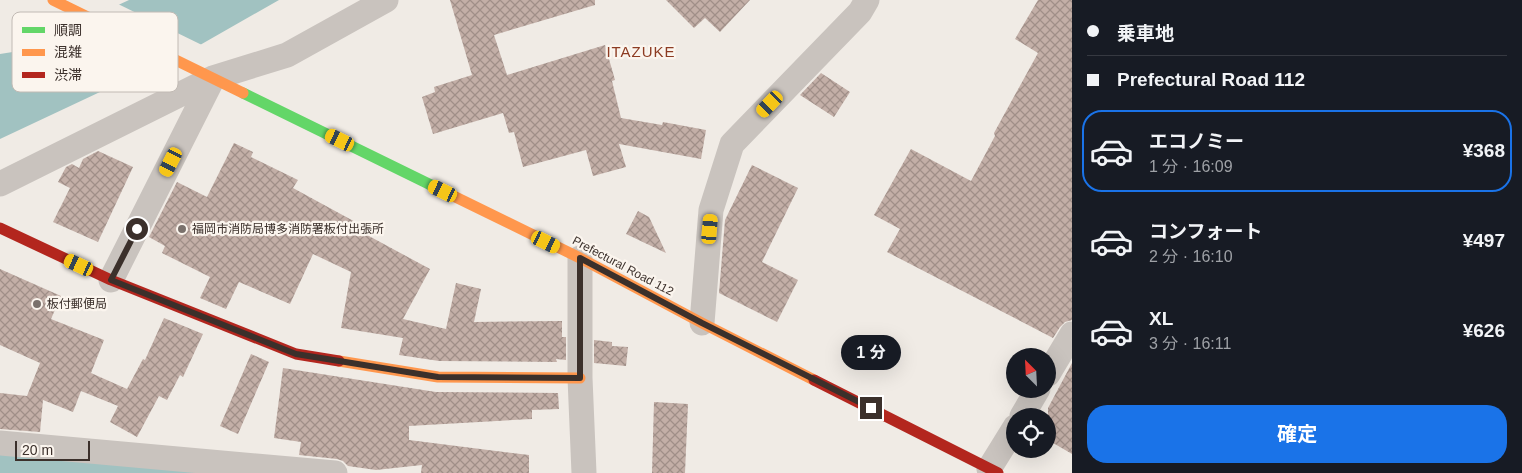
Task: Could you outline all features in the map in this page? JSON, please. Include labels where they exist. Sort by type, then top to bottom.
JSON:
[{"type":"main road","name":"Prefectural Road 112","points":[[53,0],[78,12]]},
{"type":"main road","name":"Prefectural Road 112","points":[[178,61],[580,258],[702,323],[994,471]]},
{"type":"main road","points":[[0,228],[111,280],[296,354],[438,377],[580,378]]},
{"type":"street","points":[[0,184],[210,76],[287,55],[386,0]]},
{"type":"street","points":[[702,323],[711,210],[732,144],[860,12],[867,0]]},
{"type":"street","points":[[111,280],[210,76]]},
{"type":"street","points":[[580,258],[580,378],[584,473]]},
{"type":"street","points":[[1056,361],[1072,334]]},
{"type":"street","points":[[0,443],[335,473]]},
{"type":"street","points":[[994,471],[1006,446]]},
{"type":"water","points":[[129,0],[279,0],[200,45],[178,55],[178,12],[103,12]]},
{"type":"water","points":[[12,52],[12,92],[100,92],[0,139],[0,54]]},
{"type":"water","points":[[0,451],[240,473],[0,473]]},
{"type":"pier","points":[[116,3],[134,12],[96,12]]},
{"type":"pier","points":[[178,33],[204,46],[178,58]]},
{"type":"building","points":[[450,0],[595,0],[595,5],[494,35],[507,75],[605,45],[615,80],[612,81],[621,118],[662,125],[663,122],[706,130],[701,159],[619,144],[626,167],[593,176],[586,150],[523,167],[514,132],[509,133],[503,113],[433,134],[422,97],[435,92],[434,87],[472,75]]},
{"type":"building","points":[[666,0],[750,0],[720,32],[705,18],[694,28]]},
{"type":"building","points":[[1038,0],[1072,0],[1072,320],[1065,322],[1053,338],[887,252],[900,229],[874,215],[911,149],[971,181],[995,136],[994,133],[1038,53],[1015,39]]},
{"type":"building","points":[[821,73],[850,92],[834,117],[800,95]]},
{"type":"building","points":[[234,143],[253,152],[251,157],[298,180],[293,188],[359,224],[356,229],[430,269],[403,319],[446,329],[456,283],[481,289],[474,322],[562,321],[562,337],[566,337],[566,360],[556,359],[557,362],[439,361],[399,355],[403,338],[341,328],[351,272],[313,254],[290,304],[239,282],[226,309],[200,298],[210,277],[162,253],[165,246],[149,237],[177,182],[207,197]]},
{"type":"building","points":[[98,151],[133,167],[98,242],[53,222],[70,188],[58,182],[66,167],[72,164],[79,168],[83,159]]},
{"type":"building","points":[[752,165],[798,188],[762,262],[798,280],[777,322],[719,293],[725,220]]},
{"type":"building","points":[[638,211],[649,217],[666,253],[626,234]]},
{"type":"building","points":[[0,269],[61,296],[51,319],[104,340],[91,373],[127,389],[143,359],[145,360],[164,318],[203,334],[183,377],[180,375],[167,400],[159,396],[137,437],[110,422],[118,406],[81,391],[73,412],[43,400],[40,432],[0,429],[0,393],[27,396],[40,363],[0,345]]},
{"type":"building","points":[[594,340],[612,342],[612,346],[628,347],[626,366],[594,363]]},
{"type":"building","points":[[251,354],[269,362],[238,434],[220,426]]},
{"type":"building","points":[[1072,363],[1072,454],[1056,445],[1056,408],[1048,408],[1053,398],[1056,398],[1056,393]]},
{"type":"building","points":[[283,368],[436,392],[558,393],[559,409],[532,410],[532,419],[409,426],[409,440],[529,455],[529,473],[421,473],[422,465],[376,470],[348,466],[343,461],[337,459],[299,455],[301,442],[274,438]]},
{"type":"building","points":[[654,402],[688,404],[685,473],[652,473]]},
{"type":"traffic: fast","points":[[243,93],[435,187]]},
{"type":"traffic: slow","points":[[53,0],[78,12]]},
{"type":"traffic: slow","points":[[178,61],[243,93]]},
{"type":"traffic: slow","points":[[435,187],[580,258],[814,380]]},
{"type":"traffic: slow","points":[[339,361],[438,377],[580,378]]},
{"type":"traffic: jam","points":[[0,228],[111,280],[296,354],[339,361]]},
{"type":"traffic: jam","points":[[814,380],[998,473]]},
{"type":"place","name":"福岡市消防局博多消防署板付出張所","points":[[182,229]]},
{"type":"place","name":"板付郵便局","points":[[37,304]]},
{"type":"district","name":"ITAZUKE","points":[[641,52]]},
{"type":"route","points":[[137,229],[111,280],[296,354],[438,377],[580,378],[580,258],[702,323],[871,408]]}]
